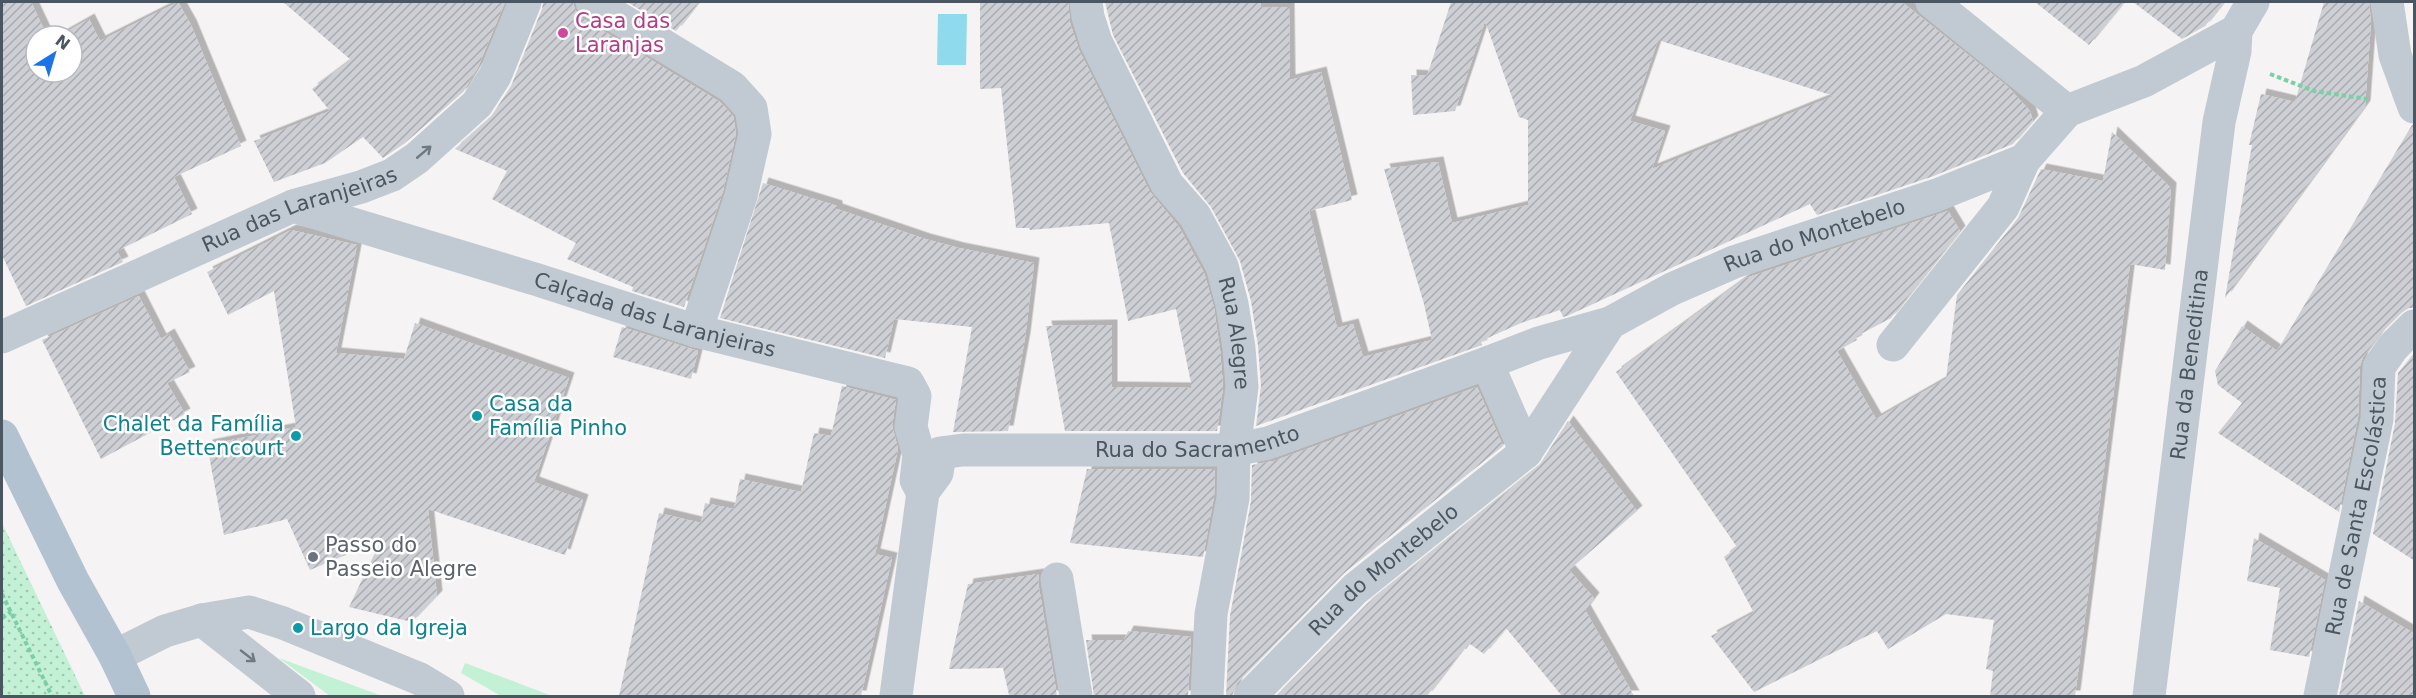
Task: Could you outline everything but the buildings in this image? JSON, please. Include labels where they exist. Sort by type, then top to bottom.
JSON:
[{"type":"main road","points":[[2,436],[73,581],[115,656],[134,696]]},
{"type":"street","name":"Rua das Laranjeiras","points":[[2,338],[293,206],[361,187],[392,175],[417,158],[477,104],[495,76],[525,2]]},
{"type":"street","points":[[592,2],[732,87],[751,108],[755,134],[741,196],[696,332]]},
{"type":"street","name":"Rua Alegre","points":[[1086,2],[1096,42],[1167,184],[1195,216],[1222,266],[1232,304],[1242,387],[1234,450],[1233,498],[1210,614],[1207,696]]},
{"type":"street","points":[[1932,2],[2067,111]]},
{"type":"street","points":[[2236,41],[2253,2]]},
{"type":"street","points":[[2386,2],[2395,55],[2411,99]]},
{"type":"street","name":"Rua do Montebelo","points":[[1893,345],[2003,207],[2024,160],[2067,111],[2236,41]]},
{"type":"street","name":"Rua da Beneditina","points":[[2149,696],[2218,122],[2236,41]]},
{"type":"street","name":"Rua do Montebelo","points":[[1487,363],[1539,343],[1610,323],[1672,289],[1734,262],[1937,195],[2024,160]]},
{"type":"street","name":"Calçada das Laranjeiras","points":[[293,206],[538,280],[696,332],[908,383],[915,396],[910,427],[919,455],[916,480],[923,492]]},
{"type":"street","name":"Rua do Montebelo","points":[[1250,696],[1355,589],[1526,453],[1610,323]]},
{"type":"street","name":"Rua de Santa Escolástica","points":[[2320,696],[2377,419],[2379,367],[2393,347],[2415,326]]},
{"type":"street","points":[[1487,363],[1526,453]]},
{"type":"street","name":"Rua do Sacramento","points":[[923,492],[938,473],[940,453],[963,450],[1234,450],[1268,443],[1487,363]]},
{"type":"street","points":[[896,696],[923,492]]},
{"type":"street","points":[[1057,579],[1076,696]]},
{"type":"street","points":[[115,656],[165,631],[202,620],[249,612],[420,679],[448,696]]},
{"type":"street","points":[[202,620],[299,696]]},
{"type":"path","points":[[2236,41],[2261,71],[2314,91],[2378,100],[2411,99]]},
{"type":"path","points":[[2,594],[52,696]]},
{"type":"path","points":[[2,618],[11,612]]},
{"type":"green space","points":[[2,523],[85,696],[2,696]]},
{"type":"green space","points":[[279,658],[382,696],[330,696]]},
{"type":"green space","points":[[465,663],[552,696],[501,696],[461,673]]},
{"type":"water","points":[[938,14],[967,14],[966,65],[937,65]]},
{"type":"place","name":"Casa das Laranjas","points":[[563,33]]},
{"type":"place","name":"Casa da Família Pinho","points":[[477,416]]},
{"type":"place","name":"Chalet da Família Bettencourt","points":[[296,436]]},
{"type":"place","name":"Passo do Passeio Alegre","points":[[313,557]]},
{"type":"place","name":"Largo da Igreja","points":[[298,628]]}]
